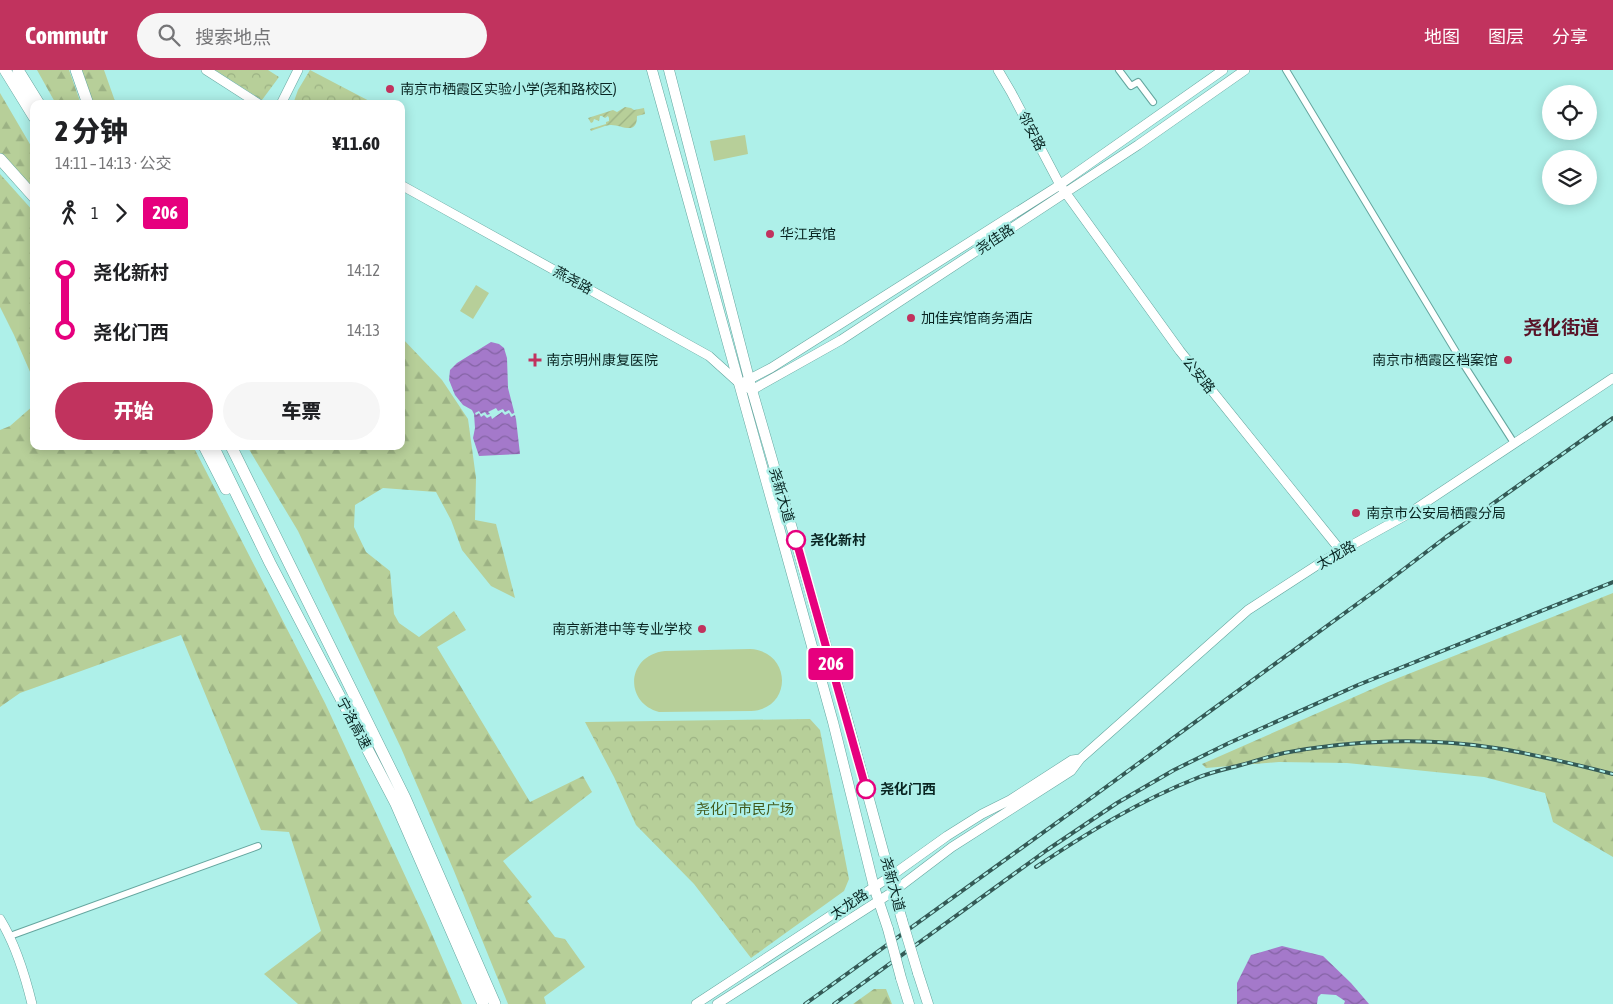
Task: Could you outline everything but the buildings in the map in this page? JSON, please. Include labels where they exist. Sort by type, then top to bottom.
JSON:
[{"type":"highway","points":[[4,70],[30,111]]},
{"type":"highway","points":[[18,70],[37,100]]},
{"type":"highway","points":[[76,70],[87,100]]},
{"type":"highway","points":[[0,159],[30,193]]},
{"type":"highway","points":[[206,450],[270,563]]},
{"type":"highway","name":"宁洛高速","points":[[215,450],[270,563],[396,804],[483,1004]]},
{"type":"highway","name":"宁洛高速","points":[[235,450],[251,488],[405,798],[495,1004]]},
{"type":"main road","points":[[206,70],[252,100]]},
{"type":"main road","points":[[283,100],[298,70]]},
{"type":"main road","name":"尧新大道","points":[[652,70],[928,1004]]},
{"type":"main road","name":"尧新大道","points":[[669,70],[745,384],[874,887],[909,1004]]},
{"type":"main road","name":"邻安路","points":[[998,70],[1066,193]]},
{"type":"main road","name":"尧佳路","points":[[745,384],[1060,185],[1223,70]]},
{"type":"main road","name":"尧佳路","points":[[745,384],[842,340],[1138,146],[1245,70]]},
{"type":"main road","name":"燕尧路","points":[[405,187],[710,356],[745,384]]},
{"type":"main road","name":"公安路","points":[[1066,193],[1180,351],[1341,551]]},
{"type":"main road","name":"太龙路","points":[[717,1004],[894,891],[952,847],[1071,771],[1080,759],[1248,610],[1341,551],[1408,514],[1613,378]]},
{"type":"main road","name":"太龙路","points":[[696,1004],[891,876],[946,836],[982,814],[1010,800],[1072,760],[1080,759]]},
{"type":"main road","points":[[0,919],[10,936],[32,1004]]},
{"type":"street","points":[[1119,70],[1131,86],[1138,82],[1153,102]]},
{"type":"street","points":[[1286,70],[1459,357],[1514,443]]},
{"type":"street","points":[[10,936],[258,846]]},
{"type":"green space","points":[[37,70],[69,70],[80,100],[54,100]]},
{"type":"green space","points":[[80,70],[104,70],[115,100],[90,100]]},
{"type":"green space","points":[[215,70],[268,70],[279,77],[262,100]]},
{"type":"green space","points":[[310,70],[367,100],[294,100]]},
{"type":"green space","points":[[0,93],[30,144],[30,189],[0,155]]},
{"type":"green space","points":[[625,107],[634,110],[644,108],[645,114],[637,116],[634,126],[631,128],[610,125],[591,131],[590,129],[606,124],[609,118],[608,116],[605,118],[600,116],[599,121],[594,119],[591,123],[588,118],[613,110],[617,112]]},
{"type":"green space","points":[[745,135],[748,154],[714,161],[710,141]]},
{"type":"green space","points":[[0,174],[30,208],[30,372],[0,307]]},
{"type":"green space","points":[[476,285],[489,293],[473,319],[460,311]]},
{"type":"green space","points":[[405,341],[442,380],[468,419],[476,478],[475,520],[496,524],[515,598],[491,586],[462,550],[451,520],[436,492],[383,488],[355,505],[354,527],[366,552],[390,571],[394,614],[399,623],[419,637],[454,611],[466,630],[437,647],[530,802],[583,776],[592,792],[503,861],[532,897],[527,901],[555,937],[565,939],[585,967],[544,997],[546,1004],[508,1004],[401,748],[298,531],[249,450],[405,450]]},
{"type":"green space","points":[[30,408],[30,450],[195,450],[325,703],[427,923],[462,1004],[298,1004],[264,974],[321,931],[289,832],[261,830],[181,635],[20,693],[0,707],[0,430],[10,426]]},
{"type":"green space","points":[[1613,593],[1613,857],[1553,822],[1545,793],[1484,777],[1347,763],[1279,762],[1206,768],[1202,764],[1388,682]]},
{"type":"green space","points":[[750,649],[764,652],[774,659],[780,669],[782,680],[780,691],[774,701],[765,708],[751,711],[659,712],[647,707],[639,699],[635,689],[634,679],[637,669],[652,654],[665,651]]},
{"type":"green space","name":"尧化门市民广场","points":[[810,719],[820,730],[849,879],[844,891],[751,958],[694,884],[636,825],[614,777],[585,722]]},
{"type":"green space","points":[[874,989],[886,989],[892,1004],[853,1004]]},
{"type":"water","points":[[491,342],[499,344],[504,348],[507,358],[508,388],[516,419],[520,454],[479,456],[473,438],[475,428],[474,414],[455,395],[449,380],[450,370],[457,363]]},
{"type":"water","points":[[1282,946],[1323,956],[1351,983],[1369,1004],[1344,1004],[1345,1001],[1336,995],[1321,994],[1318,997],[1317,1004],[1237,1004],[1237,983],[1251,955]]},
{"type":"pier","points":[[496,408],[498,411],[503,409],[505,412],[509,410],[512,414],[516,412],[517,414],[511,417],[509,413],[505,415],[502,412],[492,419],[491,416],[487,418],[484,415],[481,417],[479,413],[476,415],[475,413],[479,411],[481,414],[485,412],[487,415],[490,414],[488,412]]},
{"type":"railway","points":[[805,1004],[1091,798],[1446,537],[1613,418]]},
{"type":"railway","points":[[834,1004],[1047,850],[1117,803],[1174,770],[1358,685],[1613,582]]},
{"type":"railway","points":[[1036,867],[1114,818],[1176,787],[1213,772],[1279,754],[1310,749],[1363,743],[1443,742],[1525,753],[1613,774]]},
{"type":"bus line","name":"206","points":[[796,540],[866,789]]},
{"type":"place","name":"南京市栖霞区实验小学(尧和路校区)","points":[[390,89]]},
{"type":"place","name":"华江宾馆","points":[[770,234]]},
{"type":"place","name":"加佳宾馆商务酒店","points":[[911,318]]},
{"type":"place","name":"南京明州康复医院","points":[[535,360]]},
{"type":"place","name":"南京市栖霞区档案馆","points":[[1508,360]]},
{"type":"place","name":"南京市公安局栖霞分局","points":[[1356,513]]},
{"type":"place","name":"尧化新村","points":[[796,540]]},
{"type":"place","name":"南京新港中等专业学校","points":[[702,629]]},
{"type":"place","name":"尧化门西","points":[[866,789]]},
{"type":"district","name":"尧化街道","points":[[1561,327]]}]
